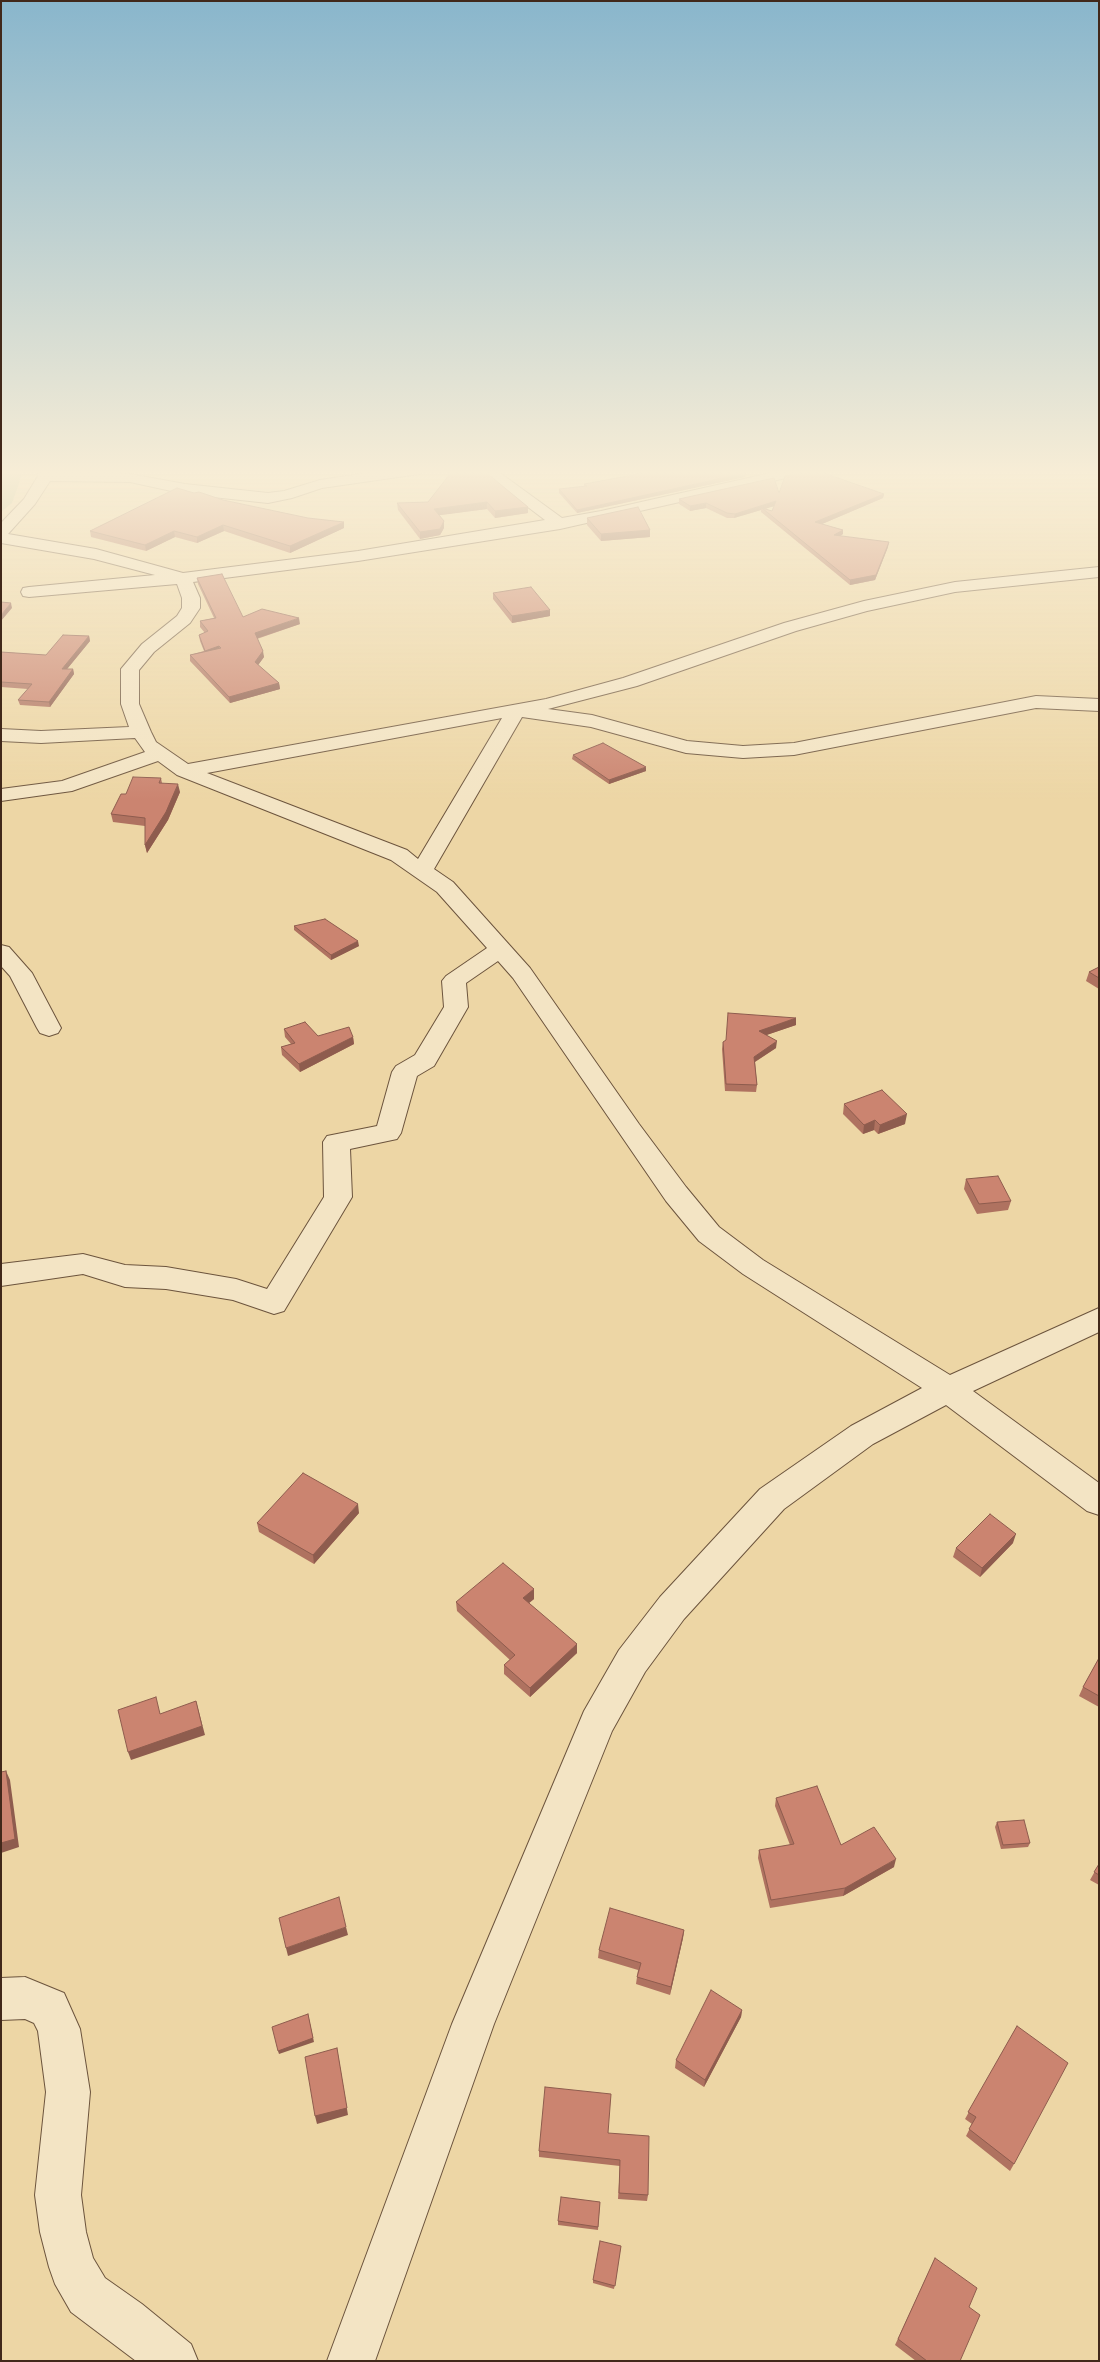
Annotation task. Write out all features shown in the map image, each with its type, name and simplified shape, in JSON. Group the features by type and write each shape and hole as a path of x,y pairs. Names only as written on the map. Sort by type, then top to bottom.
{"street":[{"path":"29,592 159,580"},
{"path":"184,580 190,598 191,608 184,619 137,658 130,669 130,704 148,744 184,770 399,855 445,887 522,974 630,1130 676,1194 708,1234 753,1267 948,1389 1099,1501"},
{"path":"184,770 366,736 516,711 630,682 790,627 864,606 955,587 1020,580"},
{"path":"516,711 592,721 686,747 743,752 794,750 1036,702 1099,705"},
{"path":"422,872 516,711"},
{"path":"1,735 41,737 141,732"},
{"path":"1,795 65,787 160,754"},
{"path":"1,1275 83,1264 125,1276 166,1278 236,1290 274,1303 338,1197 336,1142 388,1133 405,1072 425,1060 456,1007 454,981 500,950"},
{"path":"1,952 20,973 49,1028"},
{"path":"351,2361 476,2015 597,1723 632,1661 672,1608 772,1499 862,1435 948,1389 1099,1319"},
{"path":"1,1999 25,1998 49,2008 59,2029 68,2092 58,2195 63,2232 72,2267 88,2295 174,2361"}],"building":[{"path":"198,580 225,580 243,617 262,609 299,618 255,633 263,651 255,662 279,683 229,697 190,655 221,648 219,646 205,651 199,635 208,631 200,621 216,618"},
{"path":"531,587 550,610 512,616 493,593"},
{"path":"1,602 11,603 1,615"},
{"path":"63,635 89,636 62,669 73,669 49,702 18,700 32,684 1,682 1,652 46,655"},
{"path":"603,743 646,767 609,780 573,755"},
{"path":"133,777 161,778 159,783 178,784 166,812 145,845 145,818 111,814 121,794 126,794"},
{"path":"325,919 358,941 331,955 294,926"},
{"path":"1099,967 1099,978 1089,972"},
{"path":"728,1013 796,1018 759,1031 777,1041 754,1057 757,1085 726,1084 723,1042 726,1040"},
{"path":"305,1022 318,1036 349,1027 353,1037 299,1064 281,1047 295,1043 284,1029"},
{"path":"882,1090 907,1114 880,1125 875,1120 864,1125 844,1104"},
{"path":"998,1176 1011,1201 979,1204 966,1179"},
{"path":"303,1473 358,1504 313,1555 257,1523"},
{"path":"990,1514 1016,1534 982,1568 956,1548"},
{"path":"503,1563 534,1589 523,1598 577,1644 530,1688 504,1665 515,1655 456,1602"},
{"path":"1099,1658 1099,1696 1083,1687"},
{"path":"156,1697 160,1714 196,1701 202,1726 128,1752 118,1710"},
{"path":"6,1771 15,1839 1,1843 1,1772"},
{"path":"817,1786 841,1845 874,1827 896,1859 845,1888 771,1900 759,1850 794,1844 776,1798"},
{"path":"1024,1820 1030,1843 1003,1845 997,1822"},
{"path":"1099,1864 1099,1875 1094,1872"},
{"path":"339,1897 346,1927 286,1948 279,1918"},
{"path":"610,1908 684,1930 671,1987 637,1977 641,1963 599,1950"},
{"path":"711,1990 742,2010 705,2080 676,2060"},
{"path":"308,2014 313,2038 278,2051 272,2027"},
{"path":"1017,2026 1068,2063 1014,2164 969,2129 976,2117 968,2112"},
{"path":"337,2048 347,2108 315,2116 305,2057"},
{"path":"545,2087 611,2094 608,2133 649,2136 648,2195 619,2193 620,2160 539,2151"},
{"path":"561,2197 600,2202 598,2227 558,2221"},
{"path":"600,2241 621,2246 615,2286 593,2280"},
{"path":"935,2258 977,2288 969,2307 980,2315 960,2361 927,2361 898,2339"}]}
